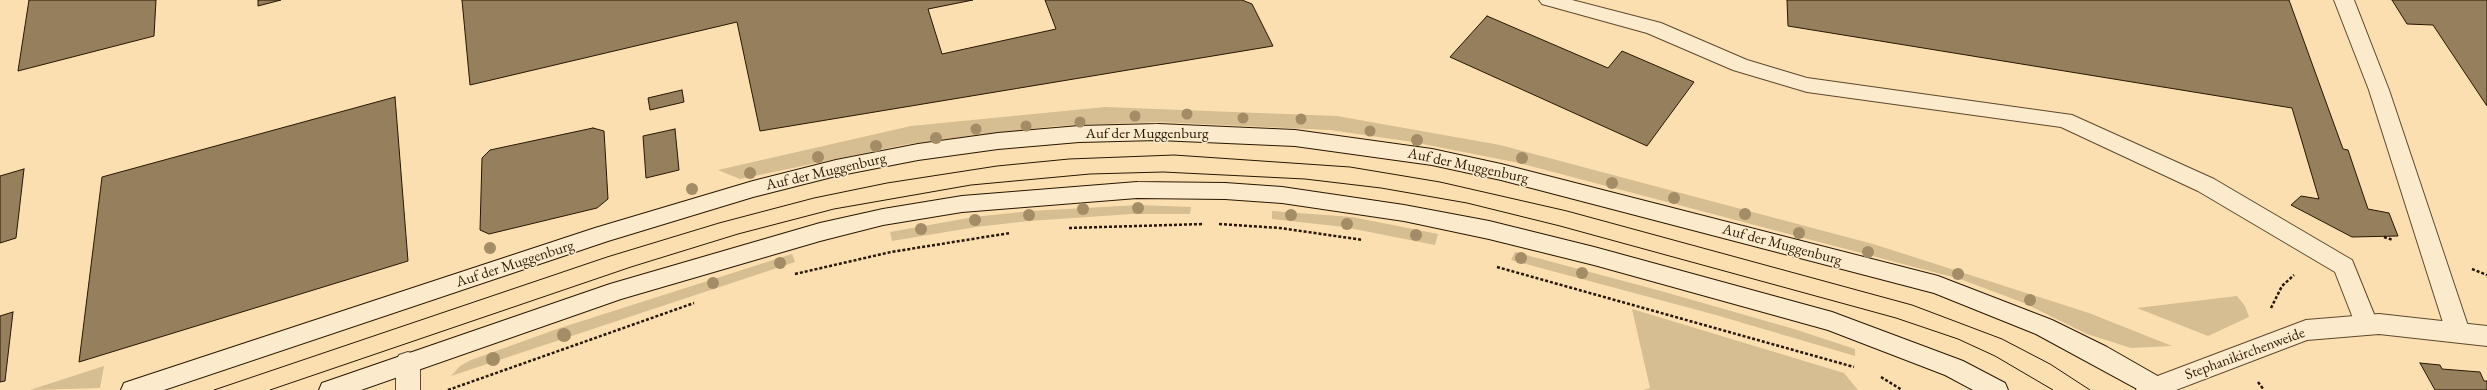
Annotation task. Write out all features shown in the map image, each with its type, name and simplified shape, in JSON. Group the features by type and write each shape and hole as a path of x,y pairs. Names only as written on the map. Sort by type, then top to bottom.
{"street":[{"path":"1549,0 1654,28 1740,64 1807,85 2064,120 2206,185 2344,266 2366,324"},
{"path":"2344,0 2379,90 2458,332"},
{"name":"Auf der Muggenburg","path":"133,390 603,234 798,177 918,152 998,141 1079,134 1158,132 1295,138 1432,157 1501,172 1938,285 2044,327 2155,389"},
{"path":"331,390 408,362 626,289 820,232 883,217 962,204 1043,196 1137,190 1225,191 1282,195 1404,214 1489,230 1594,256 1832,322 1954,368 1996,390"},
{"name":"Stephanikirchenweide","path":"2155,389 2287,336 2306,330 2366,324 2487,336"},
{"path":"408,362 408,390"}],"path":[{"path":"1215,223 1280,228 1366,240"},
{"path":"1066,228 1207,224"},
{"path":"791,275 891,252 1012,233"},
{"path":"2287,336 2268,314 2282,286 2320,252"},
{"path":"1489,264 1860,368"},
{"path":"448,390 699,302"},
{"path":"1875,372 1902,390"}],"shaded area":[{"path":"1105,107 1337,116 1500,145 1873,244 2089,313 2172,346 2131,348 2087,334 2024,303 1960,279 1519,163 1413,142 1330,130 1157,122 1057,126 908,144 740,179 718,170 911,126"},
{"path":"1139,205 1191,207 1190,214 1132,214 1029,221 976,227 892,241 890,232 974,217 1030,211"},
{"path":"1272,211 1352,217 1438,234 1435,245 1344,227 1272,219"},
{"path":"1515,252 1661,291 1794,329 1855,349 1855,356 1716,315 1511,260"},
{"path":"792,254 795,262 451,376 460,366 471,360 560,328"},
{"path":"2237,296 2245,306 2249,317 2208,336 2137,308"},
{"path":"1632,309 1844,373 1858,390 1643,390 1650,388"},
{"path":"104,366 100,388 30,390"}],"building":[{"path":"29,0 156,0 154,36 18,71"},
{"path":"258,0 281,0 258,6"},
{"path":"462,0 973,0 928,9 942,54 1056,29 1045,0 1242,0 1252,4 1273,46 760,131 737,22 470,85"},
{"path":"1787,0 2289,0 2343,149 2348,150 2368,209 2389,213 2398,236 2352,237 2291,205 2301,196 2319,199 2292,108 1788,26"},
{"path":"2392,0 2487,0 2487,106 2433,25 2407,24"},
{"path":"1487,16 1608,68 1622,51 1694,82 1647,146 1450,57"},
{"path":"682,90 684,102 650,110 648,98"},
{"path":"395,97 408,261 79,362 102,177"},
{"path":"593,128 604,131 608,199 597,208 489,234 480,230 482,158 490,150"},
{"path":"675,129 679,170 646,178 643,136"},
{"path":"24,169 16,238 0,243 0,176"},
{"path":"13,312 5,381 0,382 0,316"},
{"path":"2420,363 2440,365 2442,369 2480,372 2484,381 2487,381 2487,390 2435,390"}],"tram line":[{"path":"214,390 607,257 719,223 814,198 887,183 997,166 1069,159 1174,155 1350,167 1440,182 1567,211 1912,305 2002,339 2050,364 2090,390"},
{"path":"270,390 631,267 738,234 834,209 971,185 1090,174 1163,172 1305,179 1381,188 1467,203 1560,226 1896,318 1958,339 1995,356 2053,390"}]}
